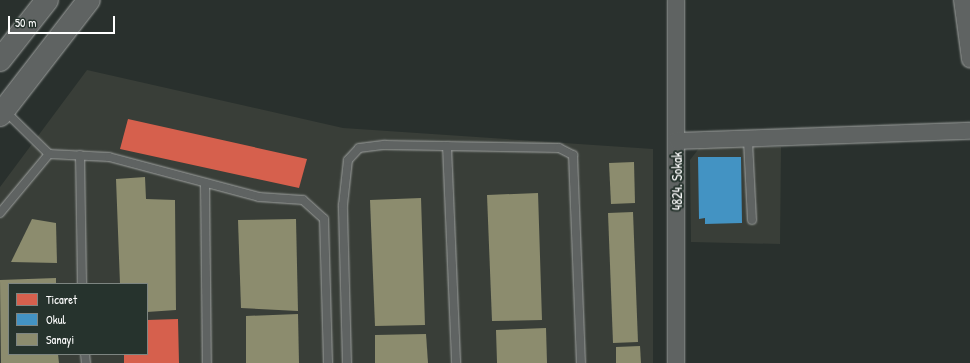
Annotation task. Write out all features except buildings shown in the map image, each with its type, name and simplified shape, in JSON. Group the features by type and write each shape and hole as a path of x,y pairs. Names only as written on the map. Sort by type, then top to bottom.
{"highway":[{"path":"0,60 46,0"},
{"path":"2,112 90,0"}],"street":[{"name":"4824. Sokak","path":"676,0 676,363"},
{"path":"962,0 970,59"},
{"path":"677,141 748,141 970,131"}],"lane":[{"path":"2,112 49,154 109,157 205,184 259,197 303,200 324,219 328,363"},
{"path":"748,141 752,220"},
{"path":"347,363 343,205 348,160 359,148 447,146 559,148 573,156 580,363"},
{"path":"447,146 456,363"},
{"path":"0,213 49,154"},
{"path":"80,155 82,283"},
{"path":"205,184 208,363"}],"shaded area":[{"path":"87,70 343,128 653,149 653,363 0,363 0,187"},
{"path":"700,147 781,147 780,244 691,242 690,160"}]}
